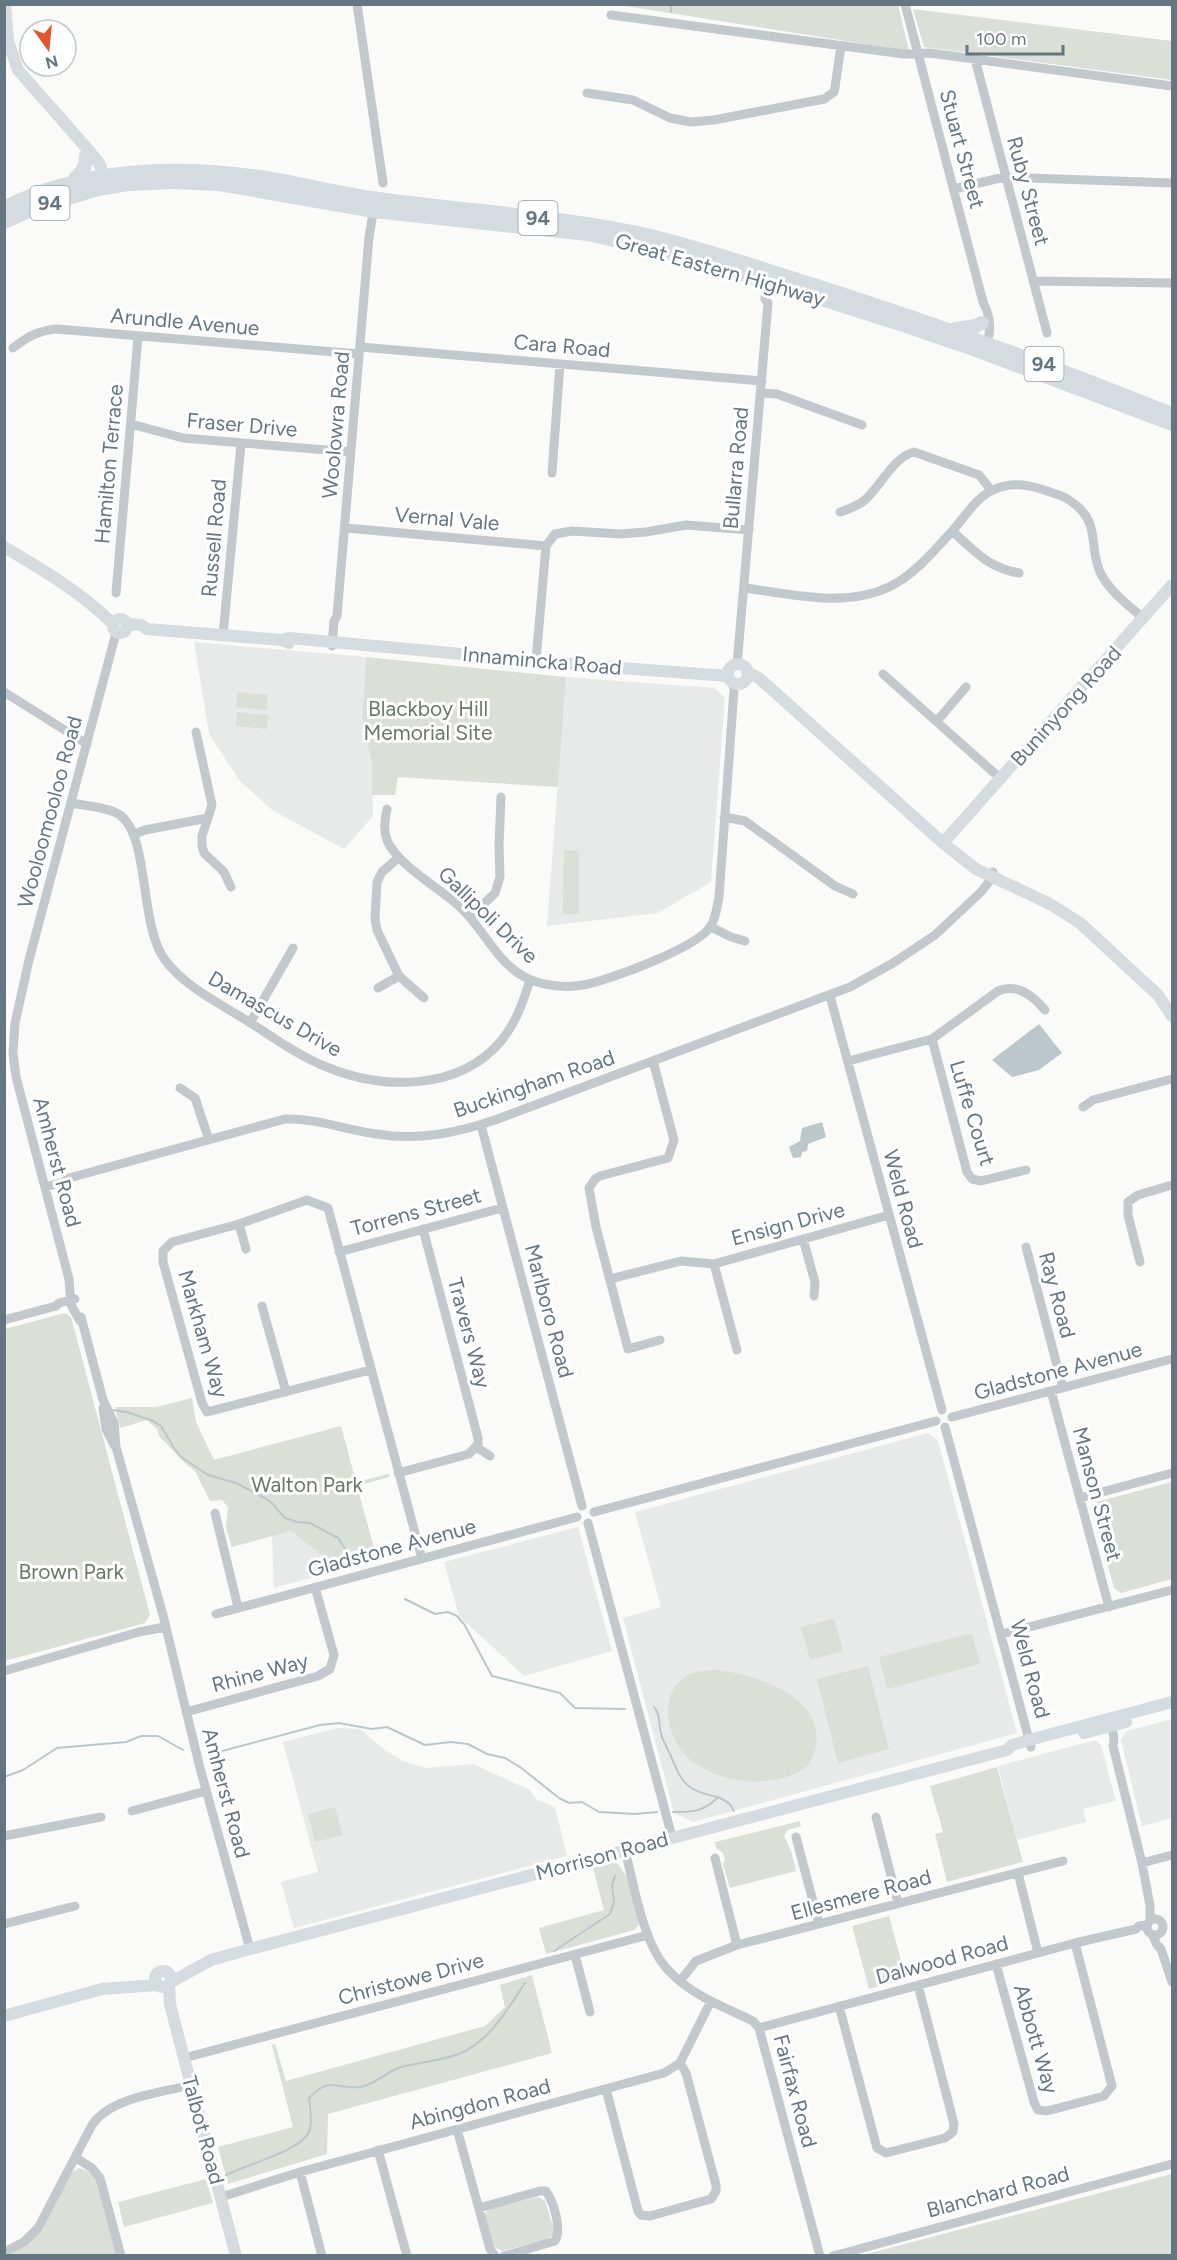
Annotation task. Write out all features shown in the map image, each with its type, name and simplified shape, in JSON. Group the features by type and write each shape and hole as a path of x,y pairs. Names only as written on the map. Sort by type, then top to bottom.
{"highway":[{"path":"71,183 87,163 84,150"},
{"name":"Great Eastern Highway","path":"4,222 102,183 158,171 209,172 258,177 371,204 545,218 616,229 688,246 771,277 1170,411"},
{"name":"Great Eastern Highway","path":"4,208 71,183 102,183"},
{"name":"Great Eastern Highway","path":"771,277 950,329 982,346 1173,424"},
{"path":"950,329 967,328 982,323"}],"main road":[{"path":"6,4 7,53 18,70 84,150 102,183"},
{"name":"Innamincka Road","path":"4,547 69,585 104,614 108,614 119,630 141,625 147,628 282,640 289,643 335,644 698,675 738,675 775,692 945,845 990,874 1064,911 1080,923 1158,995 1173,1016"},
{"name":"Buninyong Road","path":"945,845 1173,585"},
{"name":"Morrison Road","path":"1106,1723 1173,1702"},
{"name":"Morrison Road","path":"4,2016 102,1989 163,1981 211,1960 249,1949 1007,1750 1014,1751 1030,1743 1173,1707"},
{"name":"Talbot Road","path":"163,1981 236,2256"}],"street":[{"path":"357,4 383,183"},
{"name":"Stuart Street","path":"905,4 983,302 988,312 990,323 982,346"},
{"path":"611,15 904,54 918,53 975,59 1173,86"},
{"path":"586,93 633,100 670,118 703,121 818,101 830,95 836,87 841,46"},
{"name":"Ruby Street","path":"975,59 1004,177 1047,333"},
{"path":"954,189 1004,177 1173,183"},
{"name":"Woolowra Road","path":"335,644 334,621 337,616 346,528 371,204"},
{"name":"Bullarra Road","path":"738,675 768,303 771,300 771,277"},
{"path":"1033,280 1173,283"},
{"name":"Stuart Street","path":"982,346 983,302"},
{"name":"Arundle Avenue","path":"13,348 30,335 56,329 138,337 360,350"},
{"name":"Hamilton Terrace","path":"116,594 138,337"},
{"name":"Cara Road","path":"360,350 762,381"},
{"path":"552,473 560,364"},
{"path":"761,393 777,394 862,425"},
{"name":"Fraser Drive","path":"131,424 168,436 351,452"},
{"name":"Russell Road","path":"223,635 241,444"},
{"path":"840,512 866,500 902,458 914,452 979,475 991,490"},
{"path":"745,588 825,598 860,597 890,587 918,566 991,490 1006,486 1034,486 1068,499 1086,517 1094,533 1096,561 1107,584 1143,618"},
{"path":"536,660 546,546 555,534 572,531 620,534 686,525 749,530"},
{"name":"Vernal Vale","path":"346,528 546,546"},
{"path":"952,531 990,564 999,569 1019,573"},
{"name":"Wooloomooloo Road","path":"9,1053 17,1010 119,630"},
{"path":"884,674 1001,779"},
{"path":"738,675 732,717 719,897 711,927 731,937 746,941"},
{"path":"937,721 966,687"},
{"path":"4,692 87,744"},
{"path":"196,732 212,805 202,836 204,853 224,872 231,887"},
{"path":"470,918 495,893 500,877 501,797"},
{"path":"72,803 120,815 135,834 208,818"},
{"name":"Gallipoli Drive","path":"387,809 384,826 387,840 398,858 443,893 470,918 501,958 514,971 530,980 567,986 598,981 684,948 702,937 711,927"},
{"path":"724,817 745,821 835,886 853,894"},
{"name":"Damascus Drive","path":"135,834 152,935 164,959 180,978 304,1056 339,1072 383,1082 409,1083 452,1075 471,1066 502,1040 517,1017 530,980"},
{"path":"398,858 382,872 377,882 375,919 381,940 399,976 424,998"},
{"name":"Buckingham Road","path":"45,1184 64,1182 69,1178 285,1119 302,1119 378,1135 405,1137 431,1136 481,1125 830,996 871,977 944,927 981,892 990,874"},
{"path":"250,1023 293,948"},
{"path":"378,988 399,976"},
{"path":"848,1061 932,1039 1006,987 1015,987 1036,1000 1045,1010"},
{"name":"Weld Road","path":"830,996 942,1410"},
{"name":"Luffe Court","path":"932,1039 967,1172 972,1179 981,1181 1026,1170"},
{"name":"Amherst Road","path":"9,1053 45,1184 73,1302 103,1400 106,1429 116,1448 159,1605 162,1625 170,1640 169,1646 206,1791 249,1949"},
{"path":"653,1060 675,1140 668,1158 600,1176 591,1183 590,1193 596,1227 628,1349 660,1340"},
{"path":"1083,1107 1093,1100 1173,1079"},
{"path":"180,1089 195,1098 209,1140"},
{"name":"Marlboro Road","path":"481,1125 582,1506"},
{"path":"1140,1262 1128,1215 1128,1202 1138,1195 1173,1185"},
{"name":"Markham Way","path":"370,1370 207,1412 202,1403 163,1262 163,1251 172,1242 239,1224 307,1200 328,1208 422,1559"},
{"name":"Torrens Street","path":"339,1252 502,1208"},
{"name":"Ensign Drive","path":"737,1350 714,1264 889,1215"},
{"path":"239,1224 246,1249"},
{"name":"Travers Way","path":"423,1229 478,1438 476,1447"},
{"path":"803,1239 815,1282 814,1296"},
{"name":"Ray Road","path":"1026,1247 1064,1388"},
{"path":"610,1279 681,1261 714,1264"},
{"path":"4,1320 73,1302"},
{"path":"262,1306 286,1392"},
{"name":"Gladstone Avenue","path":"952,1417 1173,1359"},
{"name":"Manson Street","path":"1051,1391 1109,1607"},
{"path":"942,1410 936,1415 936,1421 940,1426 945,1427"},
{"name":"Gladstone Avenue","path":"942,1410 948,1411 952,1417 951,1423 945,1427"},
{"path":"594,1512 936,1421"},
{"name":"Weld Road","path":"945,1427 1030,1743"},
{"path":"398,1473 469,1454 476,1447 490,1456"},
{"path":"1080,1498 1173,1473"},
{"path":"582,1506 589,1506 594,1512 594,1517 588,1523 582,1523 577,1517 577,1511 582,1506"},
{"path":"215,1513 238,1608"},
{"name":"Gladstone Avenue","path":"216,1614 577,1517"},
{"path":"588,1523 672,1837"},
{"name":"Rhine Way","path":"186,1712 318,1676 330,1669 334,1655 315,1587"},
{"path":"1002,1634 1173,1590"},
{"path":"4,1671 162,1625"},
{"path":"1106,1723 1114,1741 1113,1746 1142,1863 1153,1928 1173,1982"},
{"path":"132,1811 206,1791"},
{"path":"4,1836 100,1817"},
{"path":"876,1817 898,1903"},
{"path":"796,1837 819,1924"},
{"name":"Fairfax Road","path":"625,1850 648,1935 663,1964 680,1981 711,2001 753,2021 759,2028 820,2256"},
{"path":"1142,1863 1173,1855"},
{"path":"715,1858 737,1945"},
{"name":"Ellesmere Road","path":"680,1981 696,1960 737,1945 1063,1861"},
{"path":"1018,1873 1038,1953"},
{"path":"4,1924 75,1906"},
{"name":"Dalwood Road","path":"759,2028 1075,1943 1136,1929 1139,1932 1153,1928"},
{"name":"Christowe Drive","path":"184,2058 648,1935"},
{"name":"Abbott Way","path":"996,1964 1038,2110 1047,2111 1104,2096 1112,2086 1075,1943"},
{"path":"575,1955 590,2012"},
{"path":"838,2006 877,2148 886,2153 945,2138 953,2132 954,2124 918,1985"},
{"path":"606,2090 638,2211 641,2215 650,2216 711,2199 716,2186 686,2073 680,2064 711,2001"},
{"name":"Abingdon Road","path":"221,2197 378,2150 606,2090 664,2073 680,2064"},
{"path":"4,2252 24,2242 38,2228 92,2125 108,2109 121,2103 191,2085"},
{"path":"457,2129 490,2249 495,2256"},
{"path":"378,2150 407,2256"},
{"path":"76,2158 92,2168 100,2178 121,2256"},
{"name":"Blanchard Road","path":"832,2256 1173,2164"},
{"path":"300,2172 322,2256"},
{"path":"479,2208 540,2191 546,2191 550,2197 559,2230 555,2241 504,2256"}],"shaded area":[{"path":"194,642 366,657 362,724 372,762 373,816 344,849 272,810 239,780 209,734"},
{"path":"566,677 715,688 725,698 711,882 658,913 547,926"},
{"path":"1039,1024 1062,1053 1039,1070 1012,1077 992,1060"},
{"path":"822,1122 826,1137 808,1144 807,1151 802,1152 801,1157 793,1158 789,1147 800,1141 802,1128"},
{"path":"928,1433 938,1441 1017,1733 693,1822 674,1813 623,1618 661,1607 635,1512"},
{"path":"578,1527 612,1651 524,1676 459,1616 444,1562"},
{"path":"291,1531 340,1570 274,1588 272,1536"},
{"path":"1172,1719 1172,1818 1142,1826 1121,1740 1127,1731"},
{"path":"337,1728 360,1729 382,1748 403,1761 426,1768 473,1764 530,1790 536,1799 555,1807 567,1856 294,1928 281,1882 318,1872 283,1742"},
{"path":"1095,1740 1101,1745 1116,1801 1083,1809 1086,1822 1017,1840 998,1766"}],"green space":[{"path":"619,5 898,5 909,51"},
{"path":"913,9 1172,41 1172,80 924,47"},
{"name":"Blackboy Hill Memorial Site","path":"366,657 566,677 558,787 398,777 395,795 372,795 372,762 362,724"},
{"path":"237,692 268,695 267,710 236,707"},
{"path":"237,712 268,715 267,729 236,726"},
{"path":"564,850 579,851 579,914 563,914"},
{"name":"Brown Park","path":"65,1313 71,1317 150,1615 145,1623 5,1661 5,1329"},
{"name":"Walton Park","path":"192,1398 196,1422 214,1460 341,1426 356,1482 389,1474 389,1477 357,1486 377,1559 340,1570 291,1531 232,1547 226,1528 228,1507 222,1500 210,1501 195,1471 159,1436 157,1429 147,1420 120,1428 115,1407 156,1407"},
{"path":"1172,1482 1172,1579 1121,1593 1114,1588 1092,1509 1096,1502"},
{"path":"834,1618 843,1651 810,1660 801,1627"},
{"path":"972,1633 980,1664 887,1689 879,1657"},
{"path":"868,1666 889,1749 838,1763 817,1679"},
{"path":"717,1670 751,1677 769,1684 786,1692 800,1703 811,1716 816,1732 813,1757 802,1770 766,1781 740,1780 704,1769 684,1754 670,1725 668,1714 672,1692 677,1683 690,1674"},
{"path":"997,1767 1023,1862 947,1882 935,1834 943,1832 930,1786"},
{"path":"335,1807 343,1835 315,1842 308,1814"},
{"path":"800,1821 801,1826 788,1830 784,1836 796,1871 730,1888 723,1864 725,1860 723,1853 716,1848 715,1842"},
{"path":"612,1863 618,1864 627,1877 639,1925 634,1930 546,1954 539,1928 604,1910 593,1868"},
{"path":"889,1916 906,1979 869,1989 852,1926"},
{"path":"532,1975 552,2053 328,2114 327,2154 228,2184 218,2147 293,2127 272,2045 275,2044 286,2081 485,2026 505,2007 500,1985"},
{"path":"79,2168 88,2171 98,2180 118,2255 5,2256 27,2244 71,2173"},
{"path":"1172,2174 1172,2255 863,2255"},
{"path":"206,2179 213,2203 124,2227 118,2202"},
{"path":"538,2197 545,2201 554,2230 552,2236 502,2251 492,2246 484,2217 486,2212 491,2208"}],"waterway":[{"path":"671,4 671,12"},
{"path":"111,1410 127,1412 153,1421 161,1426 181,1457 208,1475 236,1483 263,1497 272,1503 285,1518 310,1523 338,1538 350,1556 359,1564"},
{"path":"405,1599 435,1614 448,1612 457,1616 464,1624 492,1676 560,1693 575,1708 625,1709"},
{"path":"654,1707 662,1738 682,1779 699,1792 718,1797"},
{"path":"206,1752 211,1754 320,1725 339,1723 372,1729 387,1727 425,1745 451,1742 468,1744 487,1754 505,1758 569,1803 582,1802 599,1812 635,1814 657,1812"},
{"path":"4,1777 23,1770 57,1748 126,1742 141,1736 158,1736 183,1750"},
{"path":"673,1812 698,1810 708,1806 718,1797 729,1803 734,1811"},
{"path":"554,1951 610,1914 614,1902 612,1885 615,1876"},
{"path":"226,2175 284,2151 304,2139 311,2124 309,2098 323,2087 328,2085 365,2086 401,2067 456,2055 478,2043 496,2025 525,1983"}]}
